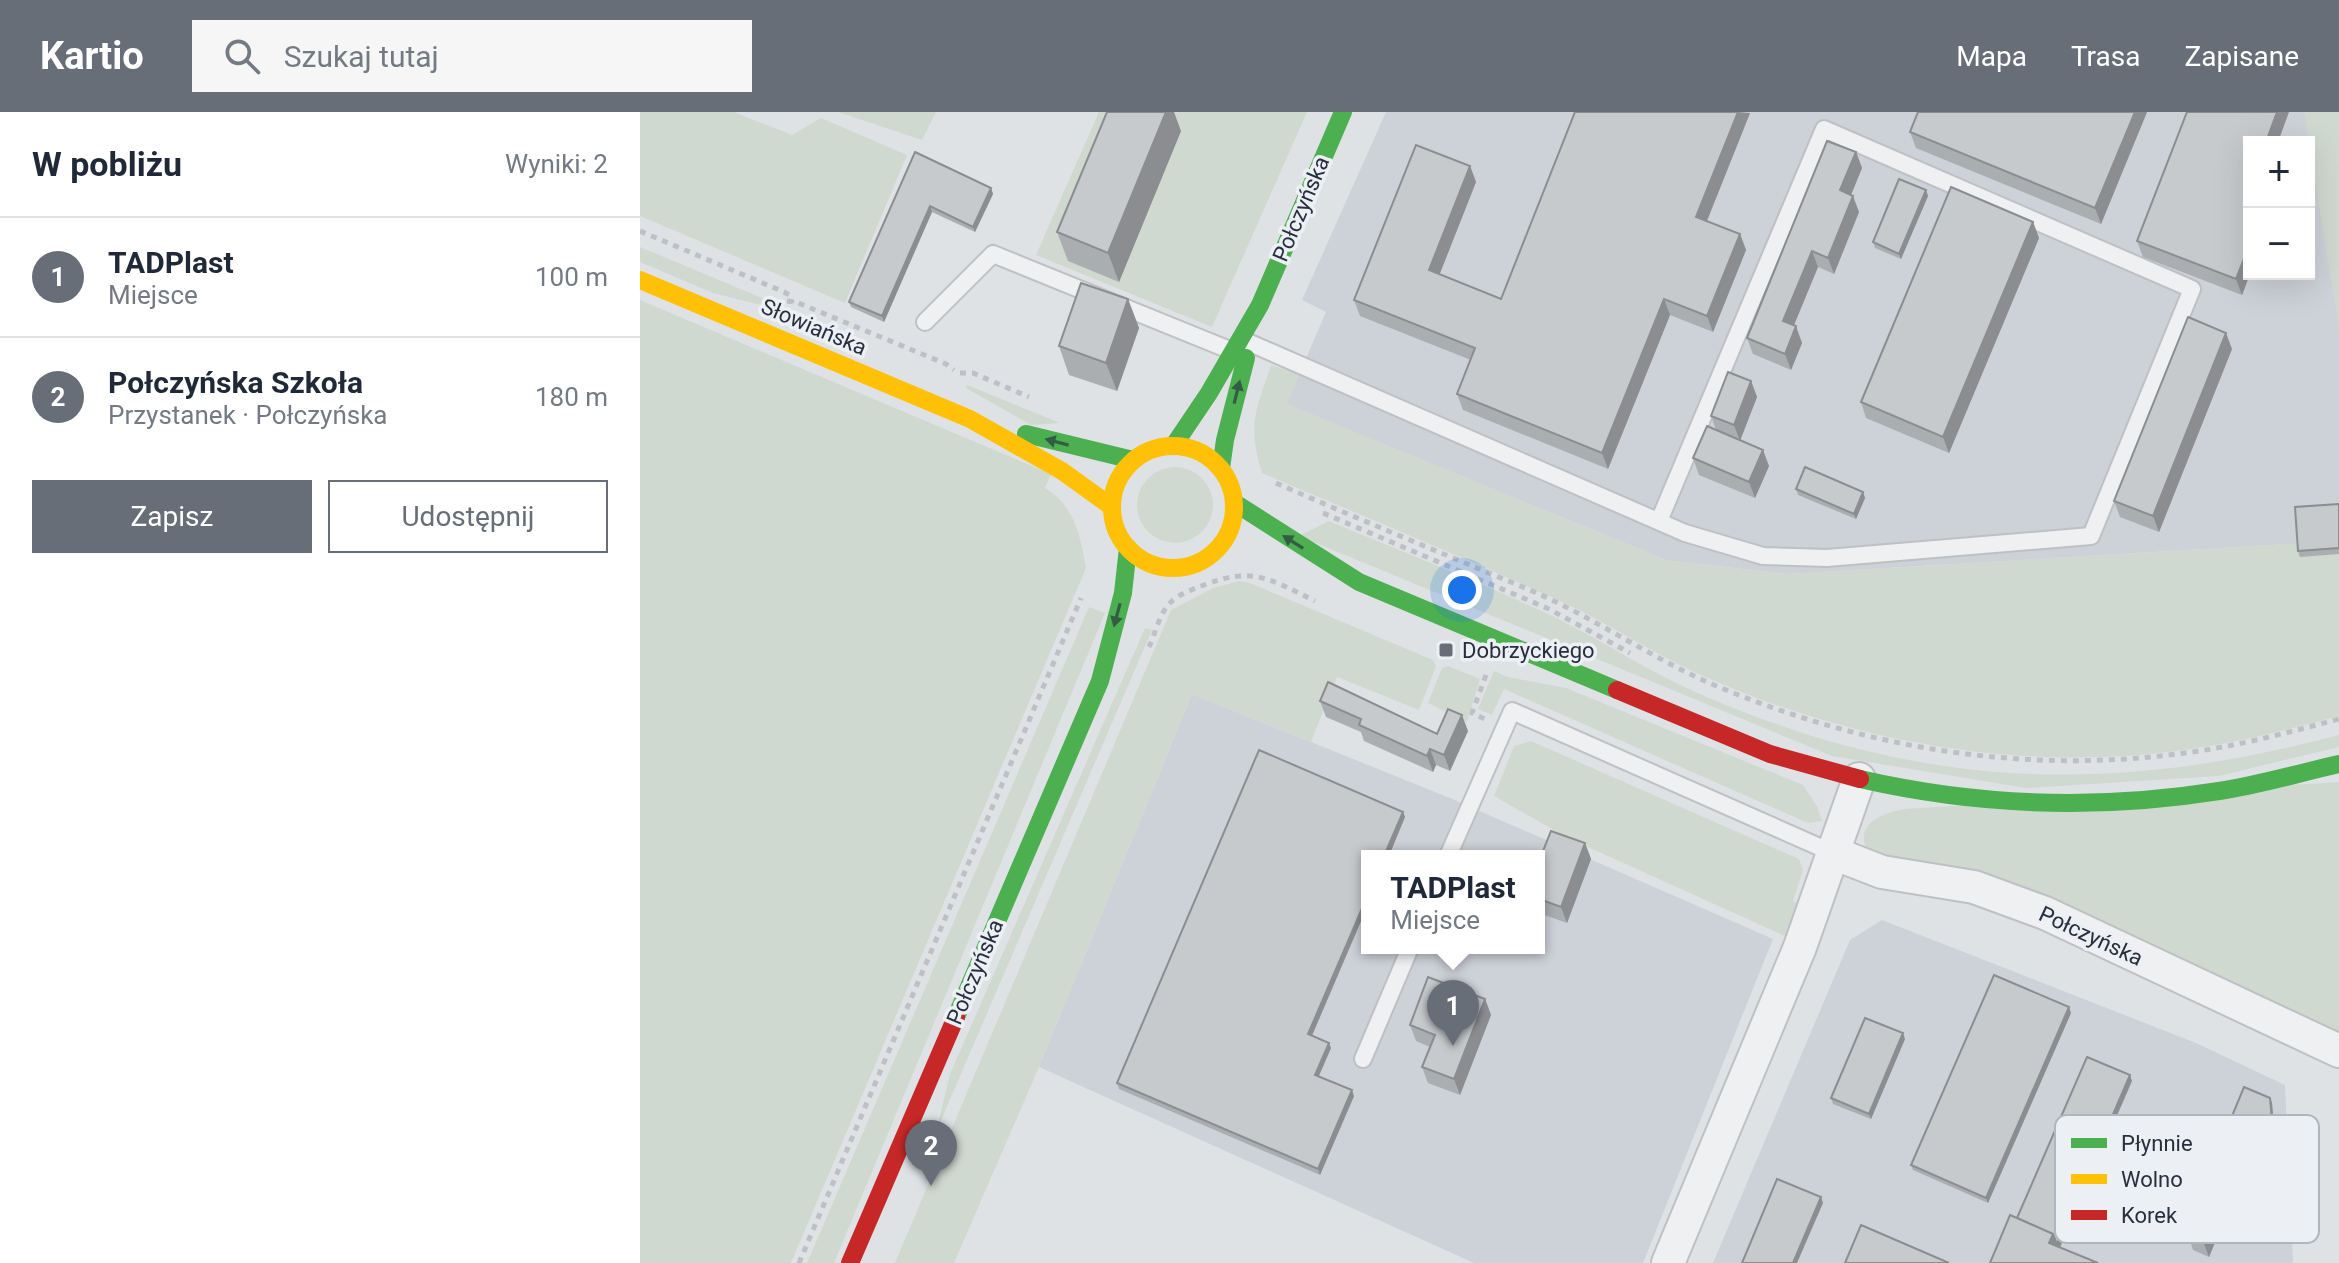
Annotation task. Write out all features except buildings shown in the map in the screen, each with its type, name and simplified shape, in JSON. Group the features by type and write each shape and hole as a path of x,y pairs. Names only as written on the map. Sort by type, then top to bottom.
{"main road":[{"name":"Połczyńska","path":"1174,445 1241,347 1343,112"},
{"name":"Słowiańska","path":"640,280 970,419 1062,471 1112,507"},
{"name":"Połczyńska","path":"1221,468 1241,347"},
{"name":"Słowiańska","path":"970,419 1133,460"},
{"path":"1174,445 1200,452 1221,468 1230,481 1235,503 1231,528 1218,549 1200,562 1180,568 1148,563 1128,548 1116,529 1112,507 1116,485 1133,460 1152,449 1174,445"},
{"path":"1235,503 1353,579"},
{"name":"Połczyńska","path":"850,1263 1100,681 1123,593 1128,548"},
{"path":"1218,549 1241,554"},
{"path":"1300,567 1353,579 1770,754 1859,779 1909,789 1995,801 2138,802 2222,791 2339,764"},
{"path":"1162,587 1180,568"},
{"name":"Połczyńska","path":"1100,681 1132,632"}],"street":[{"path":"1668,1263 1800,947 1859,779"},
{"name":"Połczyńska","path":"1833,853 1882,872 1974,887 2045,913 2339,1051"}],"lane":[{"path":"925,322 993,254 1241,347 1659,521 1718,544 1763,556 1827,558 2091,536 2192,289 1824,129 1659,521"},
{"path":"1451,850 1512,711 1833,853"},
{"path":"1363,1059 1407,954"}],"path":[{"path":"640,231 784,292 791,296 793,309 848,332"},
{"path":"943,373 973,373 1041,403"},
{"path":"1270,480 1553,601 1711,684 1839,730 1880,740 1992,758 2067,762 2122,760 2215,748 2339,719"},
{"path":"1315,509 1549,609 1643,660"},
{"path":"1256,576 1260,568"},
{"path":"1272,580 1274,572"},
{"path":"1159,625 1170,603 1192,590 1239,574 1272,580 1329,608"},
{"path":"799,1263 1086,587"},
{"path":"1473,669 1487,675 1472,713 1505,728"}],"shaded area":[{"path":"640,112 734,112 792,135 821,118 907,155 845,303 640,216"},
{"path":"838,112 936,112 922,140"},
{"path":"1099,112 1307,112 1212,327 1036,255"},
{"path":"1386,112 2307,112 2311,136 2243,136 2243,280 2315,280 2315,164 2339,322 2339,541 1787,574 1666,560 1286,404 1326,312 1302,300"},
{"path":"2304,112 2339,112 2339,329 2315,180 2315,136 2308,136"},
{"path":"640,247 779,305 777,309 713,293 640,262"},
{"path":"640,300 1051,474 1045,488 1070,513 1086,568 791,1263 640,1263"},
{"path":"1271,365 1299,374 1287,404 1666,560 1787,574 2339,541 2339,716 2247,739 2191,749 2130,756 2068,757 2007,755 1947,748 1887,737 1769,703 1692,671 1551,597 1262,473 1254,429"},
{"path":"967,385 1060,423 1031,425 966,388"},
{"path":"1183,467 1196,473 1207,484 1213,505 1211,520 1196,537 1183,543 1167,543 1154,537 1139,520 1137,497 1143,484 1160,469"},
{"path":"1329,521 1546,613 1707,697 1787,728 1866,751 1943,766 2020,773 2097,774 2175,767 2256,754 2339,735 2339,747 2219,776 2026,788 1832,756 1299,536"},
{"path":"1239,581 1433,660 1436,666 1419,710 1337,677 1311,742 1192,694 1039,1067 954,1263 895,1263 1171,610 1213,588"},
{"path":"1089,607 1105,613 834,1263 807,1263"},
{"path":"1145,628 1152,630 936,1132 950,1074"},
{"path":"1448,666 1480,679 1467,722 1428,703 1442,668"},
{"path":"1494,671 1508,677 1566,688 1803,785 1817,806 1822,821 1808,823 1504,689 1492,715 1478,709"},
{"path":"1192,694 1450,798 1773,939 1643,1263 1474,1263 1039,1067"},
{"path":"1531,741 1799,859 1803,870 1793,901 1800,905 1787,937 1568,838 1494,796 1514,746"},
{"path":"2339,782 2339,1032 2022,887 1978,870 1871,854 1864,841 1864,833 1872,821 1904,809"},
{"path":"1882,920 2196,1043 2285,1085 2286,1115 2055,1115 2055,1243 2292,1243 2293,1263 1713,1263 1850,940"}],"traffic: fast":[{"path":"1174,445 1209,393 1260,305 1343,112"},
{"path":"1221,468 1246,358"},
{"path":"1026,434 1133,460"},
{"path":"1235,503 1359,582 1617,690"},
{"path":"956,1017 1100,681 1123,593 1128,548"},
{"path":"1860,779 1994,800 2084,803 2219,791 2339,764"}],"traffic: slow":[{"path":"640,280 970,419 1062,471 1112,507"},
{"path":"1173,446 1197,450 1216,464 1230,483 1234,507 1230,531 1216,550 1197,564 1173,568 1149,564 1130,550 1116,531 1112,507 1116,483 1130,464 1149,450 1173,446"}],"traffic: jam":[{"path":"1617,690 1770,754 1860,779"},
{"path":"850,1263 956,1017"}],"place":[{"name":"Dobrzyckiego","path":"1446,650"},
{"name":"TADPlast","path":"1453,1046"},
{"name":"Połczyńska Szkoła","path":"931,1186"}]}
